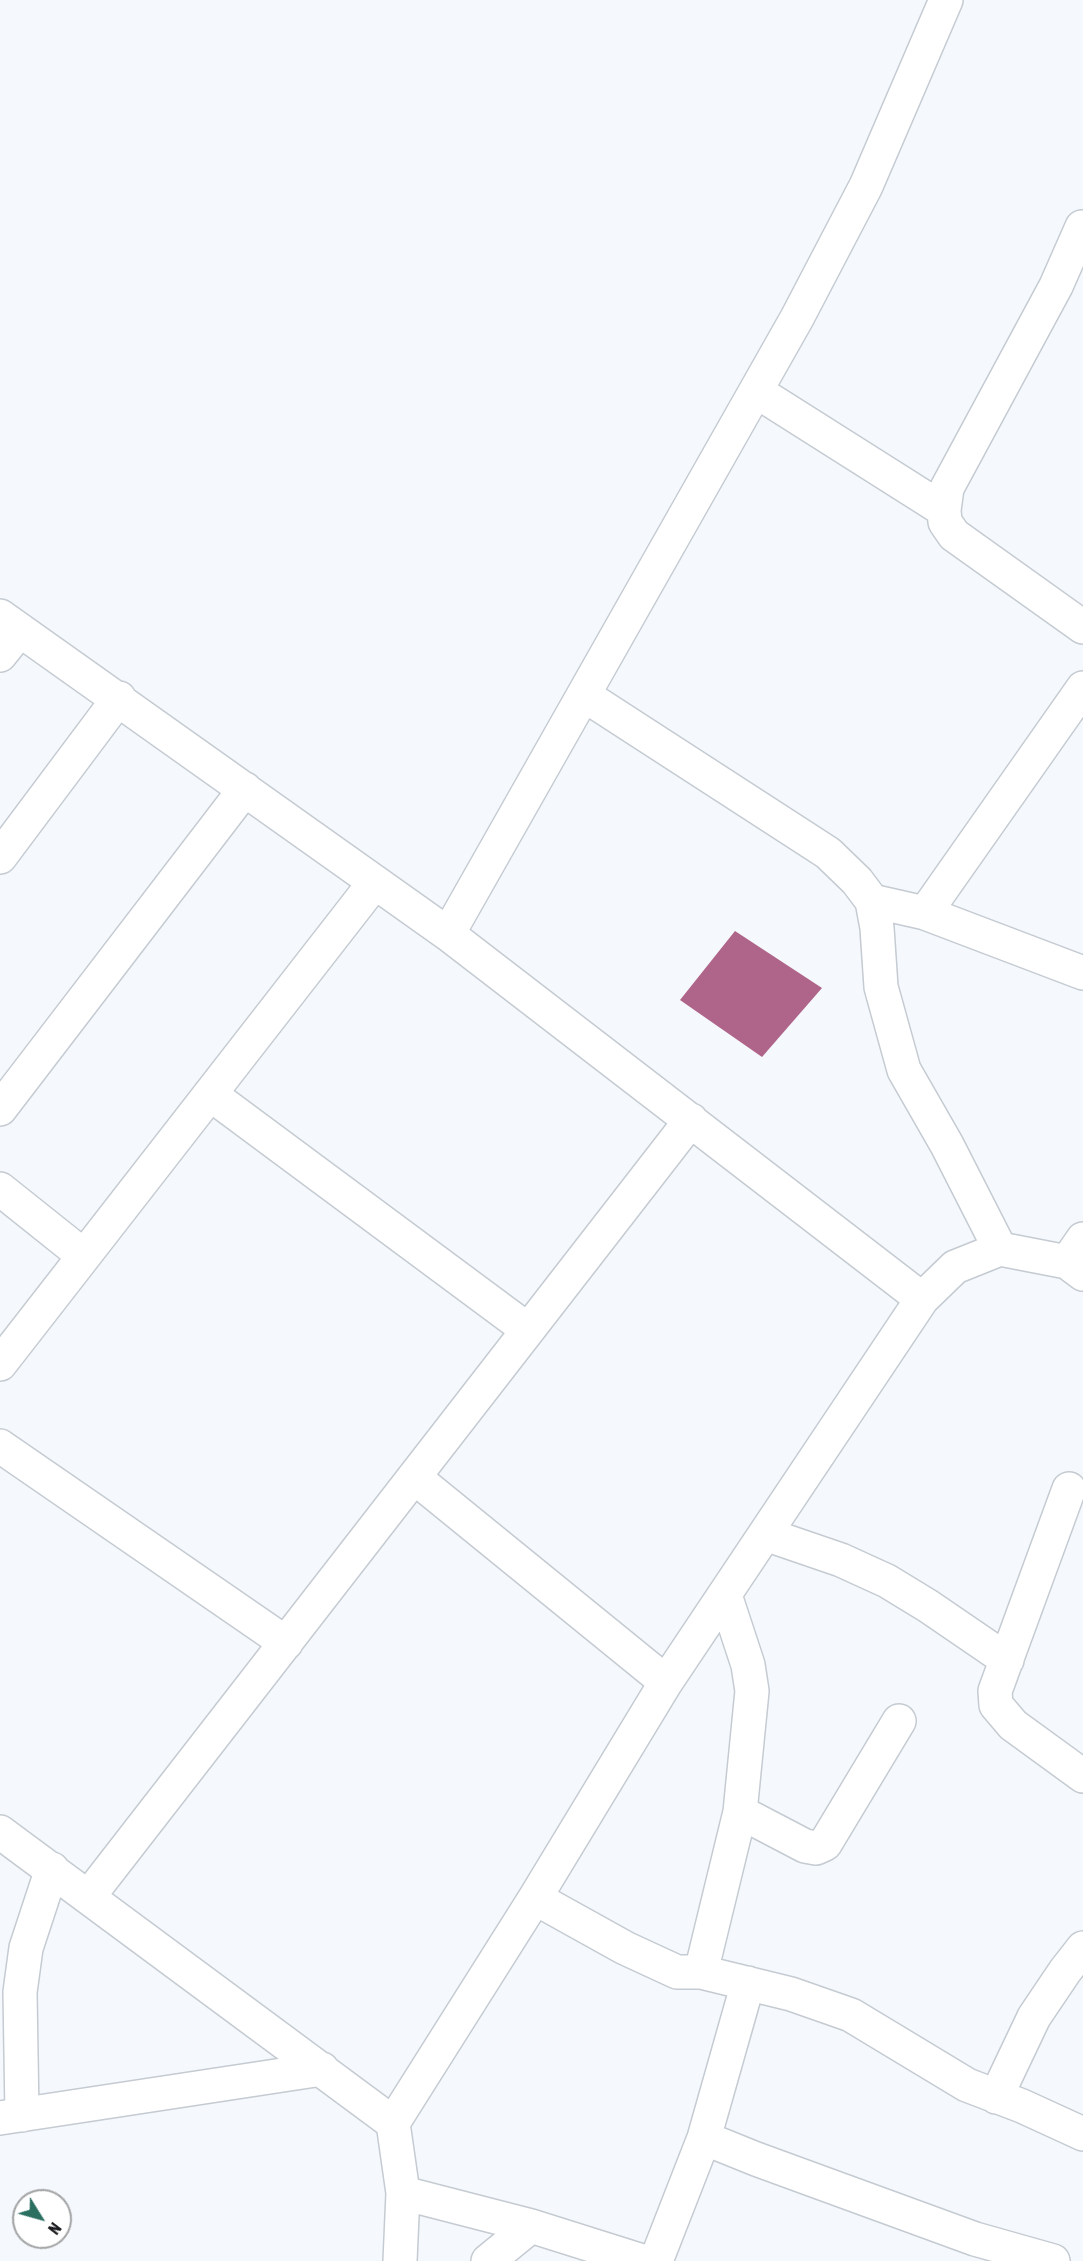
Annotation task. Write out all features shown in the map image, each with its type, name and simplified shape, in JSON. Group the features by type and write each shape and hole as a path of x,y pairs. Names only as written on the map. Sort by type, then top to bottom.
{"street":[{"path":"448,934 797,318 866,186 946,0"},
{"path":"1082,227 1056,286 947,488 944,510 945,522 954,535 1083,627"},
{"path":"756,391 944,510"},
{"path":"0,655 10,623 448,934 922,1299"},
{"path":"925,913 1083,688"},
{"path":"584,695 828,853 857,881 872,901 877,928 881,987 904,1070 947,1145 1000,1249"},
{"path":"0,856 119,699"},
{"path":"0,1108 245,789"},
{"path":"0,1364 375,882"},
{"path":"872,901 925,913 1083,973"},
{"path":"210,1094 528,1330"},
{"path":"89,1896 691,1120"},
{"path":"0,1189 84,1256"},
{"path":"400,2261 403,2193 393,2123 535,1898 666,1682 922,1299 956,1267 1000,1249 1078,1258"},
{"path":"0,1446 285,1643"},
{"path":"414,1477 666,1682"},
{"path":"1069,1489 995,1691 996,1705 1013,1725 1083,1776"},
{"path":"765,1534 841,1560 887,1581 1007,1660"},
{"path":"702,1972 740,1812 753,1691 748,1665 724,1595"},
{"path":"740,1812 805,1846 816,1848 825,1844 899,1721"},
{"path":"0,1832 393,2123"},
{"path":"52,1869 26,1948 20,1992 11,2117 322,2069"},
{"path":"535,1898 625,1948 677,1972 702,1972 748,1983 791,1994 850,2015 967,2085 1022,2106 1083,2134"},
{"path":"996,2097 1034,2017 1083,1948"},
{"path":"656,2261 704,2138 748,1983"},
{"path":"704,2138 975,2239 1053,2261"},
{"path":"403,2193 531,2226 642,2261"},
{"path":"488,2261 531,2226"}],"building":[{"path":"735,931 822,988 762,1057 680,1000"}]}
